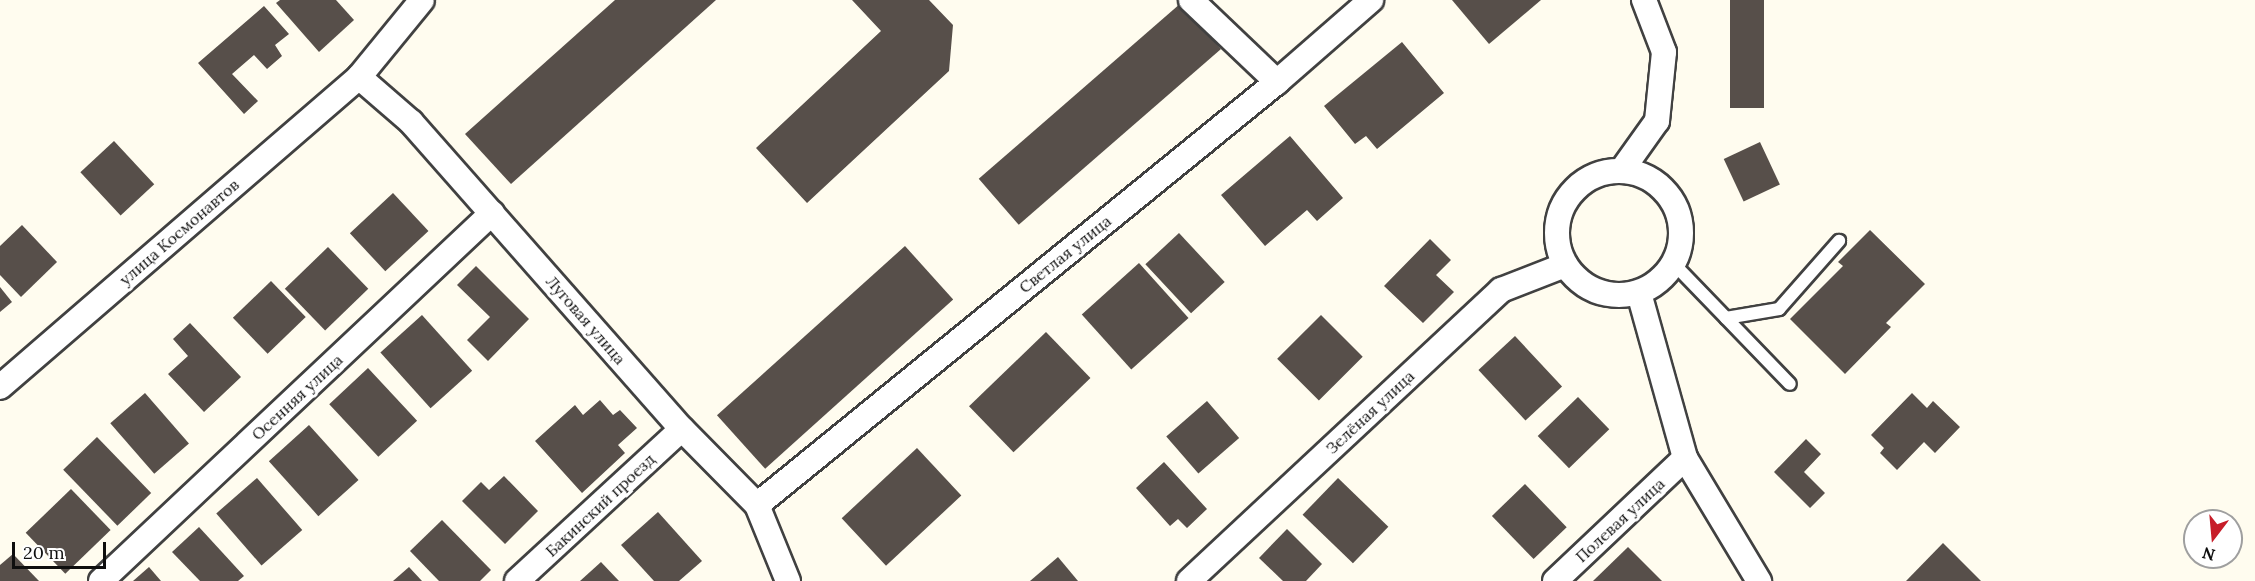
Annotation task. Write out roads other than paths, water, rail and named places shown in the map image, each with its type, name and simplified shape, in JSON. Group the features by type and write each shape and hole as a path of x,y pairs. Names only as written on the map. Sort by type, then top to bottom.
{"street":[{"name":"улица Космонавтов","path":"0,387 359,76 422,0"},
{"path":"1191,0 1277,82"},
{"name":"Светлая улица","path":"757,505 1277,82 1371,0"},
{"path":"1622,170 1657,121 1664,52 1644,0"},
{"name":"Луговая улица","path":"359,76 411,122 682,429 757,505 788,581"},
{"path":"1622,170 1651,178 1671,198 1682,225 1679,254 1673,263 1664,278 1639,293 1611,296 1584,286 1565,265 1557,244 1557,221 1565,201 1580,183 1600,173 1622,170"},
{"name":"Осенняя улица","path":"101,581 492,213"},
{"name":"Зелёная улица","path":"1189,581 1501,290 1565,265"},
{"path":"1639,293 1686,458 1759,581"},
{"name":"Бакинский проезд","path":"518,581 682,429"},
{"name":"Полевая улица","path":"1555,581 1686,458"}],"lane":[{"path":"1726,318 1779,309 1839,241"},
{"path":"1673,263 1790,384"}]}
